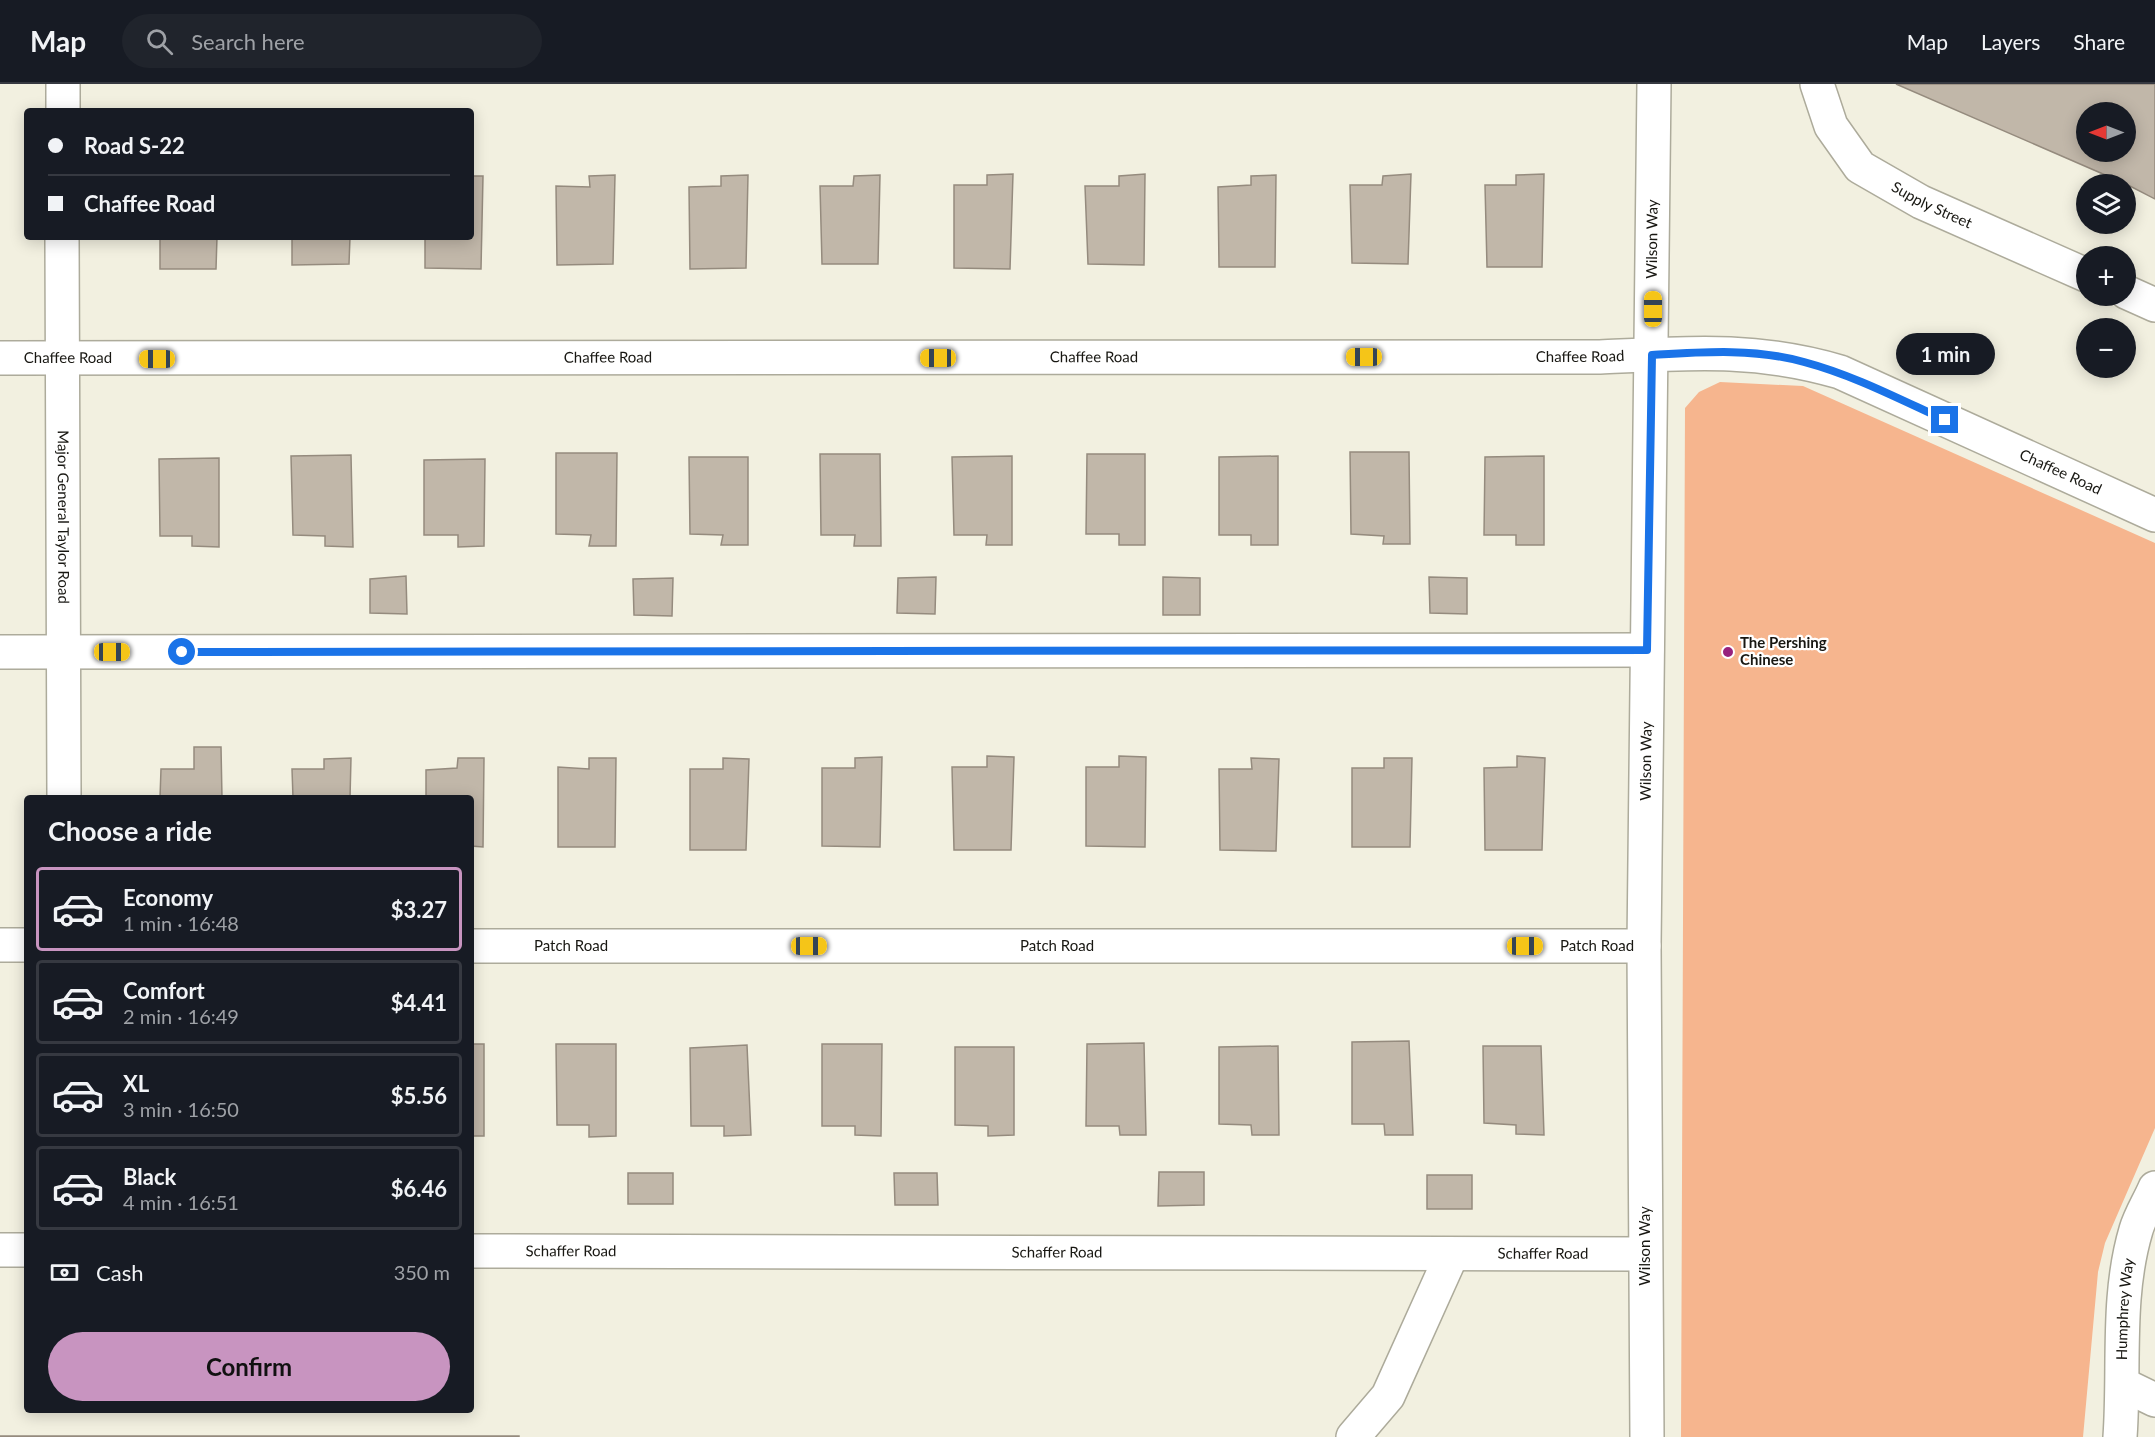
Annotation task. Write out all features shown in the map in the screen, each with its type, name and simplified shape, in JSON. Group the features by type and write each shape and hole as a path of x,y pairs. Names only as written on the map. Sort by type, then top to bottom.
{"street":[{"path":"63,84 63,108"},
{"name":"Wilson Way","path":"1647,1437 1644,946 1654,84"},
{"name":"Supply Street","path":"1818,87 1831,126 1860,167 1921,202 2076,271"},
{"name":"Major General Taylor Road","path":"62,240 64,795"},
{"path":"2136,296 2155,305"},
{"name":"Chaffee Road","path":"0,358 1564,357 1712,352 1758,354 1802,361 1840,372 2155,515"},
{"path":"0,652 1647,650"},
{"path":"0,945 24,945"},
{"name":"Patch Road","path":"474,946 1644,946"},
{"name":"Humphrey Way","path":"2121,1437 2124,1385 2122,1306 2136,1230 2155,1188"},
{"path":"0,1250 24,1250"},
{"name":"Schaffer Road","path":"474,1251 1645,1254"},
{"path":"1353,1437 1388,1396 1452,1254"},
{"path":"2124,1385 2155,1400"}],"shaded area":[{"path":"1720,382 1803,386 2155,543 2155,1128 2105,1243 2098,1272 2083,1437 1681,1437 1685,408 1699,392"}],"building":[{"path":"1896,84 2155,84 2155,199 2136,189 2136,174 2103,174"},
{"path":"1013,174 1010,269 954,268 954,185 987,185 987,175"},
{"path":"1145,174 1144,265 1088,264 1085,186 1119,186 1119,176"},
{"path":"1411,174 1408,264 1352,263 1350,185 1382,185 1383,176"},
{"path":"1544,174 1542,267 1487,267 1485,185 1516,185 1516,175"},
{"path":"615,175 613,264 557,265 556,186 590,187 589,176"},
{"path":"748,175 746,268 690,269 689,187 721,186 721,176"},
{"path":"880,175 878,264 822,264 820,186 853,186 854,176"},
{"path":"1276,175 1275,267 1219,267 1218,187 1251,185 1251,176"},
{"path":"474,176 483,176 481,269 425,268 425,240 474,240"},
{"path":"160,240 217,240 216,269 160,269"},
{"path":"292,240 350,240 349,264 292,265"},
{"path":"1350,452 1409,452 1410,544 1383,544 1384,536 1351,534"},
{"path":"556,453 617,453 616,546 589,546 591,535 556,534"},
{"path":"820,454 880,454 881,546 854,546 855,535 821,535"},
{"path":"1087,454 1145,454 1145,545 1119,545 1119,534 1086,534"},
{"path":"351,455 353,547 325,546 325,536 293,535 291,456"},
{"path":"1012,456 1012,545 986,545 987,535 954,535 952,457"},
{"path":"1278,456 1278,545 1251,545 1251,535 1219,535 1219,457"},
{"path":"1544,456 1544,545 1516,545 1516,535 1484,535 1485,457"},
{"path":"689,457 748,457 748,545 721,545 723,535 690,534"},
{"path":"219,458 219,547 192,546 192,536 160,536 159,459"},
{"path":"485,459 484,546 458,547 458,535 424,535 424,460"},
{"path":"406,576 407,614 370,613 370,579"},
{"path":"936,577 935,614 897,613 898,578"},
{"path":"1163,577 1200,578 1200,615 1163,615"},
{"path":"1429,577 1467,578 1467,614 1430,613"},
{"path":"673,578 672,616 634,615 633,579"},
{"path":"194,747 221,747 222,795 160,795 161,769 194,769"},
{"path":"987,756 1014,757 1011,850 954,850 952,767 987,767"},
{"path":"1119,756 1146,757 1145,847 1086,846 1086,767 1119,767"},
{"path":"1517,756 1545,758 1542,850 1485,850 1484,768 1517,767"},
{"path":"882,757 880,847 822,846 822,768 855,768 855,758"},
{"path":"351,758 350,795 293,795 292,769 324,769 324,759"},
{"path":"458,758 484,758 483,847 474,846 474,795 426,795 426,770 457,768"},
{"path":"589,758 616,758 615,847 558,847 558,767 589,769"},
{"path":"723,758 749,759 746,850 690,850 690,769 723,769"},
{"path":"1251,758 1279,759 1276,851 1220,850 1219,769 1252,769"},
{"path":"1384,758 1412,758 1410,847 1352,847 1352,768 1384,768"},
{"path":"1409,1041 1413,1135 1385,1135 1384,1124 1352,1124 1352,1042"},
{"path":"1144,1043 1146,1135 1120,1135 1119,1126 1086,1126 1087,1044"},
{"path":"474,1044 484,1044 484,1136 474,1136"},
{"path":"556,1044 616,1044 616,1136 589,1137 589,1125 557,1125"},
{"path":"822,1044 882,1044 881,1136 855,1135 855,1126 822,1126"},
{"path":"747,1045 751,1135 724,1136 724,1126 691,1126 690,1048"},
{"path":"1278,1046 1279,1135 1252,1135 1251,1125 1219,1124 1219,1047"},
{"path":"1483,1046 1541,1046 1544,1135 1516,1134 1516,1125 1484,1123"},
{"path":"955,1047 1014,1047 1014,1135 988,1136 988,1126 955,1125"},
{"path":"1159,1172 1204,1172 1204,1205 1158,1206"},
{"path":"628,1173 673,1173 673,1204 628,1204"},
{"path":"894,1173 937,1173 938,1205 895,1205"},
{"path":"1427,1175 1472,1175 1472,1209 1427,1209"},
{"path":"519,1436 519,1437 0,1437"}],"place":[{"name":"The Pershing Chinese","path":"1728,652"}],"route":[{"path":"182,652 1647,650 1652,355 1712,352 1758,354 1802,361 1840,372 1945,420"}]}
